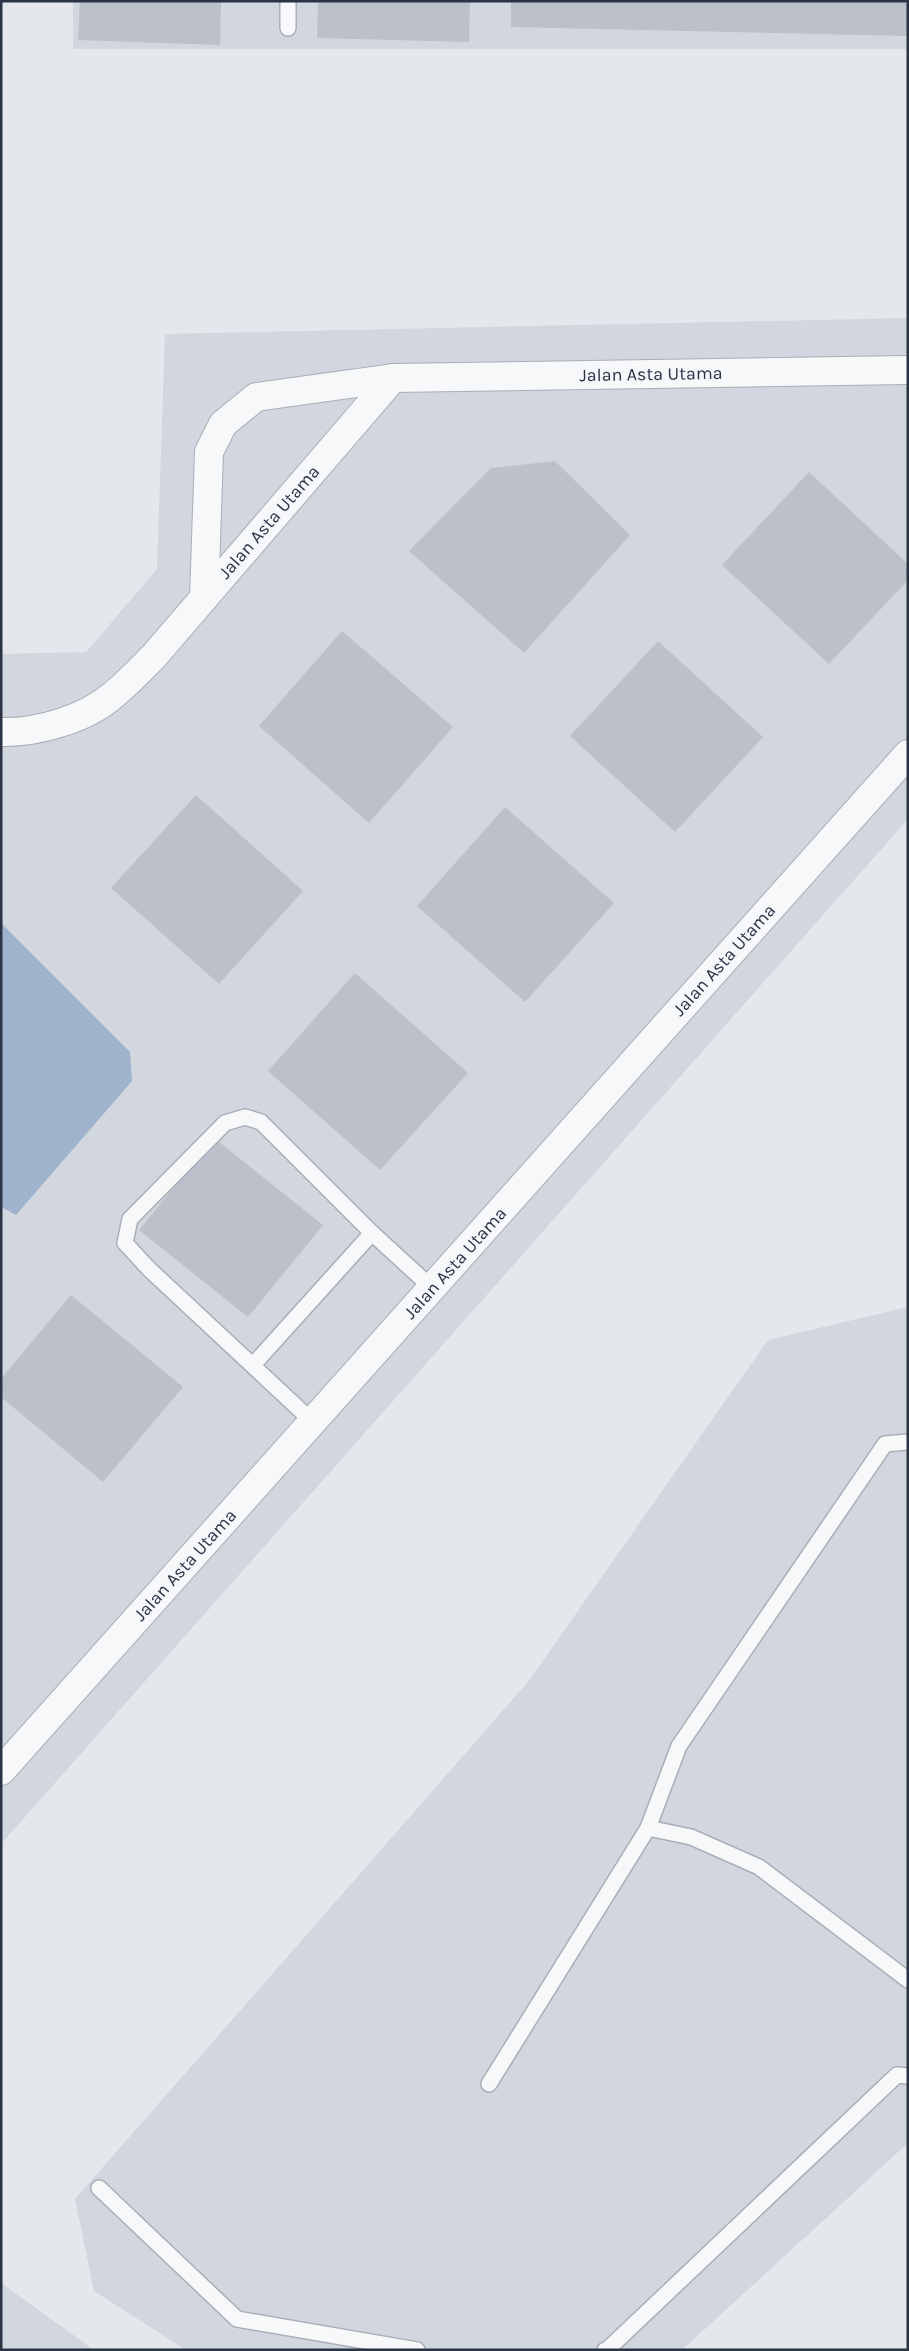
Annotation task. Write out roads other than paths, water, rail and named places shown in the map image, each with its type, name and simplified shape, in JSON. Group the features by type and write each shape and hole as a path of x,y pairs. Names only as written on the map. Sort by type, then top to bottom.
{"street":[{"name":"Jalan Asta Utama","path":"204,598 209,452 223,424 256,396 393,378 908,370"},
{"name":"Jalan Asta Utama","path":"1,732 20,733 71,720 111,697 154,656 393,378"},
{"name":"Jalan Asta Utama","path":"1,1771 908,754"}],"lane":[{"path":"288,1 288,28"},
{"path":"313,1422 149,1268 125,1243 130,1219 225,1123 245,1117 261,1122 372,1233 432,1288"},
{"path":"253,1365 372,1233"},
{"path":"489,2084 648,1828 679,1746 885,1444 908,1442"},
{"path":"648,1828 691,1837 759,1868 908,1980"},
{"path":"605,2350 897,2074 908,2076"},
{"path":"99,2188 237,2319 417,2350"}],"water":[{"path":"1,923 130,1052 132,1081 16,1215 1,1207"}]}
